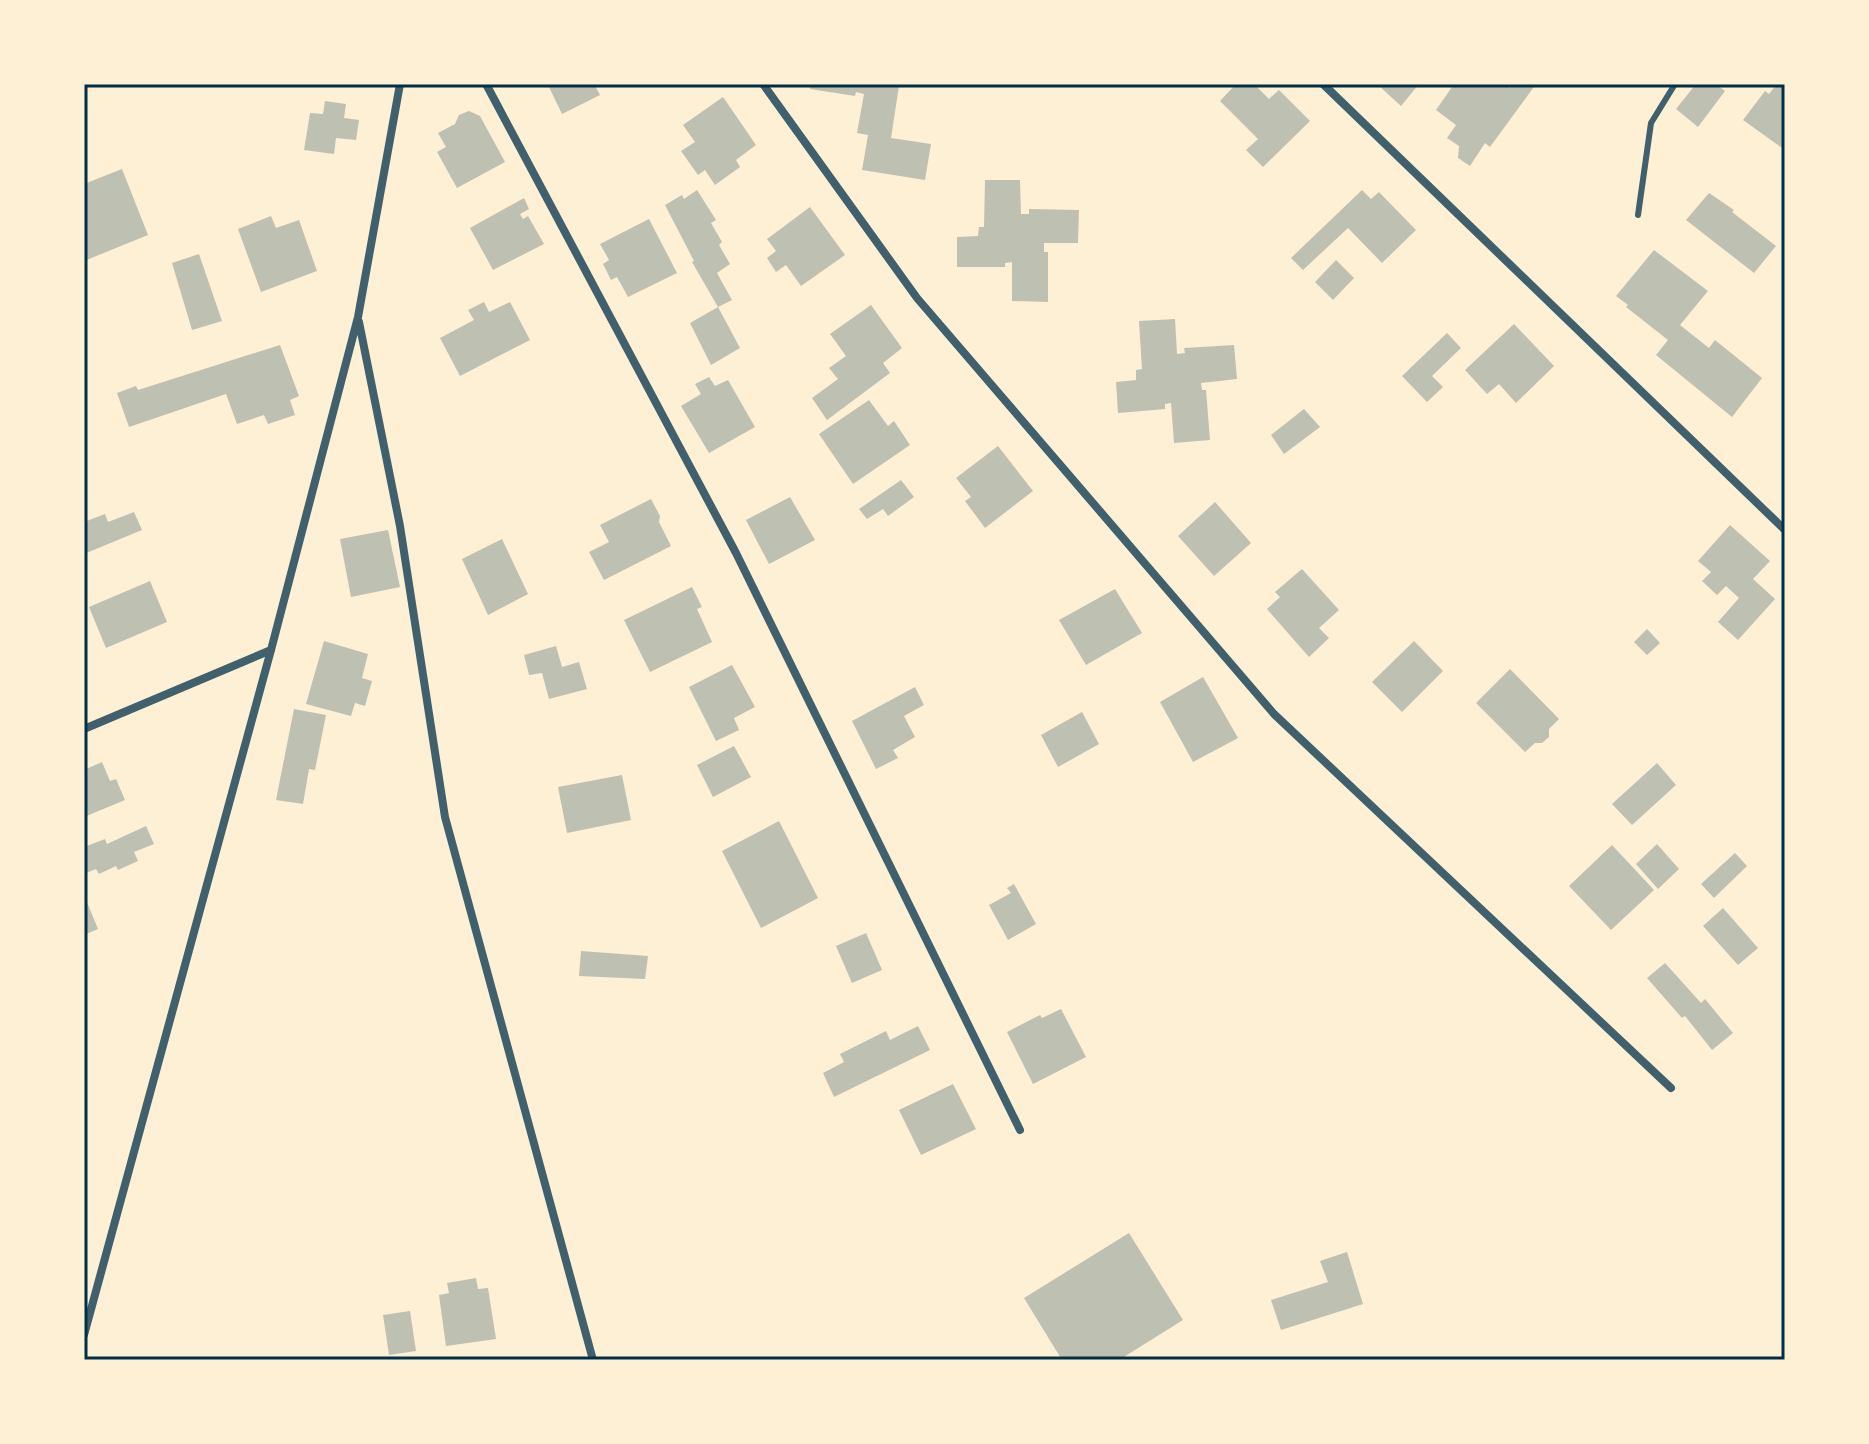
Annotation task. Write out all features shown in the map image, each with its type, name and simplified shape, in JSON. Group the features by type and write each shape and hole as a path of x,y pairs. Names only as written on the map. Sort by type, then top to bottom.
{"street":[{"path":"84,1335 88,1310 271,650 358,317 400,84"},
{"path":"486,84 736,553 1020,1130"},
{"path":"763,84 917,298 1274,714 1671,1088"},
{"path":"1323,84 1785,530"},
{"path":"358,317 400,526 445,817 593,1360"},
{"path":"84,729 271,650"}],"lane":[{"path":"1638,215 1651,123 1675,84"}],"building":[{"path":"550,84 594,84 600,95 562,114"},
{"path":"811,84 899,86 891,138 931,144 925,180 862,170 868,135 857,133 864,94 856,92 855,96 810,89"},
{"path":"1236,84 1254,84 1269,99 1279,90 1310,121 1263,167 1246,150 1258,139 1220,101"},
{"path":"1377,84 1419,84 1401,106"},
{"path":"1454,84 1504,84 1510,88 1513,84 1536,84 1490,147 1485,143 1470,166 1458,158 1459,146 1447,138 1456,125 1436,110"},
{"path":"1696,84 1716,84 1725,91 1698,127 1676,109"},
{"path":"1777,84 1785,84 1785,150 1743,120 1765,91 1769,94"},
{"path":"723,97 756,145 736,160 740,167 715,185 705,170 698,175 681,151 695,142 683,125"},
{"path":"325,101 346,104 344,118 359,120 356,140 336,138 334,154 304,150 310,113 323,114"},
{"path":"469,111 480,116 505,162 457,188 437,152 446,147 438,133 455,124 459,115"},
{"path":"122,169 148,235 84,261 84,184"},
{"path":"985,180 1020,180 1021,214 1029,214 1029,209 1079,210 1078,243 1044,243 1044,252 1048,252 1048,302 1012,301 1012,262 1005,263 1005,267 957,267 957,237 978,236 979,227 984,227"},
{"path":"697,190 716,220 711,223 730,264 717,273 732,300 718,307 665,205 682,195 684,199"},
{"path":"1362,190 1371,199 1379,192 1416,230 1382,263 1348,228 1303,270 1291,258"},
{"path":"1709,193 1776,246 1754,273 1686,220"},
{"path":"524,198 529,209 520,214 523,219 528,216 544,244 493,270 470,228"},
{"path":"810,207 845,255 801,286 786,265 776,272 767,258 776,251 767,239"},
{"path":"271,216 276,228 299,220 317,271 261,292 238,229"},
{"path":"649,219 677,273 628,297 617,277 611,280 603,264 609,260 600,244"},
{"path":"1654,250 1708,291 1680,325 1709,348 1715,340 1762,378 1732,417 1656,355 1668,340 1616,296"},
{"path":"199,254 222,321 192,330 172,263"},
{"path":"1336,260 1354,278 1333,300 1315,282"},
{"path":"484,302 489,312 510,302 530,340 460,376 440,338 474,320 468,310"},
{"path":"871,305 902,348 883,363 890,373 827,420 812,398 838,379 829,368 846,356 830,334"},
{"path":"718,307 740,348 711,365 690,323"},
{"path":"1175,319 1177,354 1185,353 1184,348 1234,345 1237,379 1201,383 1202,390 1206,390 1210,440 1174,443 1171,403 1165,404 1165,409 1118,413 1116,382 1136,380 1136,370 1142,369 1139,321"},
{"path":"1514,324 1554,366 1516,403 1499,384 1487,394 1465,370"},
{"path":"1447,333 1461,348 1432,376 1443,387 1427,402 1402,376"},
{"path":"280,345 299,396 290,400 295,415 268,424 264,415 237,424 226,394 129,427 117,393 136,386 138,390"},
{"path":"709,377 715,386 728,380 755,427 709,453 681,406 701,394 695,384"},
{"path":"869,400 888,426 894,421 910,445 853,484 819,434"},
{"path":"1304,409 1320,427 1284,454 1271,435"},
{"path":"998,446 1033,491 985,528 965,501 971,497 956,478"},
{"path":"901,480 914,497 888,516 883,509 867,519 859,509"},
{"path":"790,497 815,540 769,564 746,520"},
{"path":"651,499 671,546 604,580 589,552 609,542 600,525"},
{"path":"1215,502 1251,543 1214,576 1178,536"},
{"path":"134,512 142,530 84,554 84,522 105,514 108,522"},
{"path":"1730,525 1770,561 1753,579 1775,599 1738,640 1718,622 1739,598 1726,586 1717,595 1702,581 1711,572 1698,561"},
{"path":"388,530 400,587 351,597 340,539"},
{"path":"502,539 528,594 488,615 462,559"},
{"path":"1302,569 1339,610 1319,628 1329,638 1309,657 1267,609 1280,597 1275,592"},
{"path":"150,581 167,622 106,648 89,607"},
{"path":"692,587 702,607 697,609 712,642 650,672 624,620"},
{"path":"1115,589 1142,633 1086,665 1059,620"},
{"path":"1647,629 1660,643 1647,655 1634,642"},
{"path":"324,641 368,654 362,678 372,681 365,706 355,703 351,716 306,704"},
{"path":"1414,641 1443,671 1402,712 1372,682"},
{"path":"556,646 562,667 579,662 587,689 549,699 542,673 529,675 524,655"},
{"path":"732,665 755,707 734,718 739,730 716,741 689,687"},
{"path":"1510,669 1559,719 1549,729 1549,737 1525,752 1476,703"},
{"path":"1203,677 1238,738 1193,762 1160,702"},
{"path":"915,687 924,705 904,716 915,737 893,750 898,758 876,769 852,721"},
{"path":"294,709 326,715 315,770 309,769 303,804 276,800"},
{"path":"1082,712 1099,744 1058,767 1041,735"},
{"path":"734,746 751,777 713,797 697,765"},
{"path":"102,762 110,781 116,779 125,800 84,817 84,770"},
{"path":"1657,763 1676,785 1632,825 1612,804"},
{"path":"622,775 631,820 567,833 558,787"},
{"path":"779,821 818,898 761,928 722,851"},
{"path":"146,826 154,844 134,852 138,861 118,870 116,866 99,874 96,869 84,874 84,847 105,839 107,844"},
{"path":"1657,844 1679,869 1658,889 1636,864"},
{"path":"1612,845 1654,890 1611,930 1569,886"},
{"path":"1735,853 1747,866 1714,898 1701,884"},
{"path":"1014,884 1036,924 1008,940 989,905 1011,893 1007,888"},
{"path":"84,895 98,929 84,935"},
{"path":"1723,908 1758,948 1738,965 1703,926"},
{"path":"866,933 882,970 852,983 836,946"},
{"path":"581,951 648,956 645,979 579,976"},
{"path":"1665,963 1701,1003 1705,999 1733,1033 1712,1050 1685,1016 1682,1018 1647,978"},
{"path":"1061,1009 1086,1057 1033,1084 1007,1032 1040,1015 1042,1018"},
{"path":"918,1026 930,1050 834,1097 823,1073 844,1062 840,1054 886,1031 890,1040"},
{"path":"953,1084 976,1129 921,1155 899,1110"},
{"path":"1129,1233 1183,1320 1119,1360 1062,1360 1024,1298"},
{"path":"1347,1252 1363,1304 1281,1330 1271,1300 1328,1282 1320,1261"},
{"path":"476,1278 478,1289 488,1288 496,1339 446,1346 439,1295 449,1293 447,1283"},
{"path":"410,1311 416,1351 389,1355 383,1315"}]}
